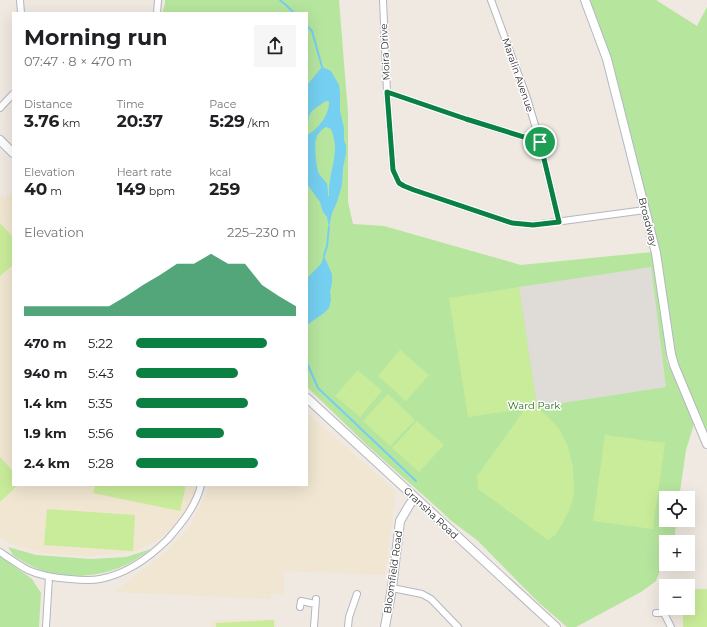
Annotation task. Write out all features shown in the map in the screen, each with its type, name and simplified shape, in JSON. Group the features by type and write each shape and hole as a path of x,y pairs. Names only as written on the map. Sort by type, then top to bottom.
{"street":[{"path":"20,0 22,12"},
{"path":"157,12 158,0"},
{"name":"Moira Drive","path":"383,0 387,92 393,170 399,183 414,190 512,223 533,225 646,210"},
{"name":"Maralin Avenue","path":"491,0 527,98 540,142 559,222"},
{"name":"Broadway","path":"585,0 607,59 646,210 656,253 670,354 707,444"},
{"path":"387,92 473,122 540,142"},
{"path":"0,108 12,95"},
{"path":"0,140 12,152"},
{"name":"Gransha Road","path":"308,399 556,627"},
{"path":"0,552 29,570 49,577 95,580 114,576 132,568 157,550 182,523 189,513 199,494 201,486"},
{"name":"Bloomfield Road","path":"386,627 400,521 415,498"},
{"path":"46,627 49,577"},
{"path":"392,588 422,594 431,600 458,627"},
{"path":"348,627 349,617 357,594"},
{"path":"300,607 301,601 315,601 314,627"},
{"path":"656,613 664,613 672,627"}],"shaded area":[{"path":"12,191 12,486 197,486 194,496 180,521 158,540 134,552 87,556 44,553 14,545 0,537 0,195 5,199"},
{"path":"651,267 666,387 537,407 519,287"},
{"path":"308,414 396,491 385,575 284,571 284,594 271,594 271,599 114,592 161,556 188,529 210,486 308,486"},
{"path":"275,619 276,627 211,627 211,620"}],"green space":[{"name":"Ward Park","path":"165,0 339,0 348,113 348,202 353,224 384,226 521,265 652,252 667,361 694,424 686,450 680,491 659,491 659,527 676,527 675,535 659,535 660,571 656,581 641,592 576,627 567,627 538,602 478,541 449,519 370,448 308,388 308,12 162,12"},
{"path":"590,0 656,0 697,26 707,7 707,434 684,385 676,359 662,262 604,40"},
{"path":"0,223 12,236 12,266 0,276"},
{"path":"519,287 537,407 535,407 547,416 560,430 568,447 573,467 574,494 570,508 555,535 548,540 478,489 477,476 525,409 468,417 449,298"},
{"path":"400,350 429,375 406,401 378,376"},
{"path":"358,370 382,391 360,417 335,396"},
{"path":"388,394 415,420 390,446 363,421"},
{"path":"417,421 444,445 419,472 392,448"},
{"path":"605,435 665,443 653,529 593,521"},
{"path":"0,457 12,470 12,486 17,486 0,502"},
{"path":"95,486 186,486 180,511 93,493"},
{"path":"47,509 135,515 133,551 44,545"},
{"path":"8,547 36,555 91,559 126,557 151,549 121,567 104,573 80,576 55,574 43,571 31,566 13,555"},
{"path":"0,556 32,579 41,593 39,627 0,627"},
{"path":"695,589 707,589 707,627 683,627 683,615 695,615"},
{"path":"274,620 274,627 216,627 216,623"}],"water":[{"path":"322,67 331,71 339,85 340,111 346,146 342,185 332,213 329,227 327,217 323,212 320,202 308,185 308,134 322,121 328,111 329,101 326,101 311,112 308,124 308,84","holes":["326,127 331,129 335,142 334,161 328,196 327,184 318,171 315,142 320,132"]},
{"path":"324,256 332,274 330,292 331,300 329,308 308,324 308,278 321,264"}],"waterway":[{"path":"280,0 293,12"},
{"path":"308,27 312,31 322,67"},
{"path":"324,256 327,246 329,227"},
{"path":"308,365 318,388 416,481"}],"route":[{"path":"387,92 466,119 540,142 559,222 533,225 512,223 414,190 399,183 393,170 387,92"}]}
